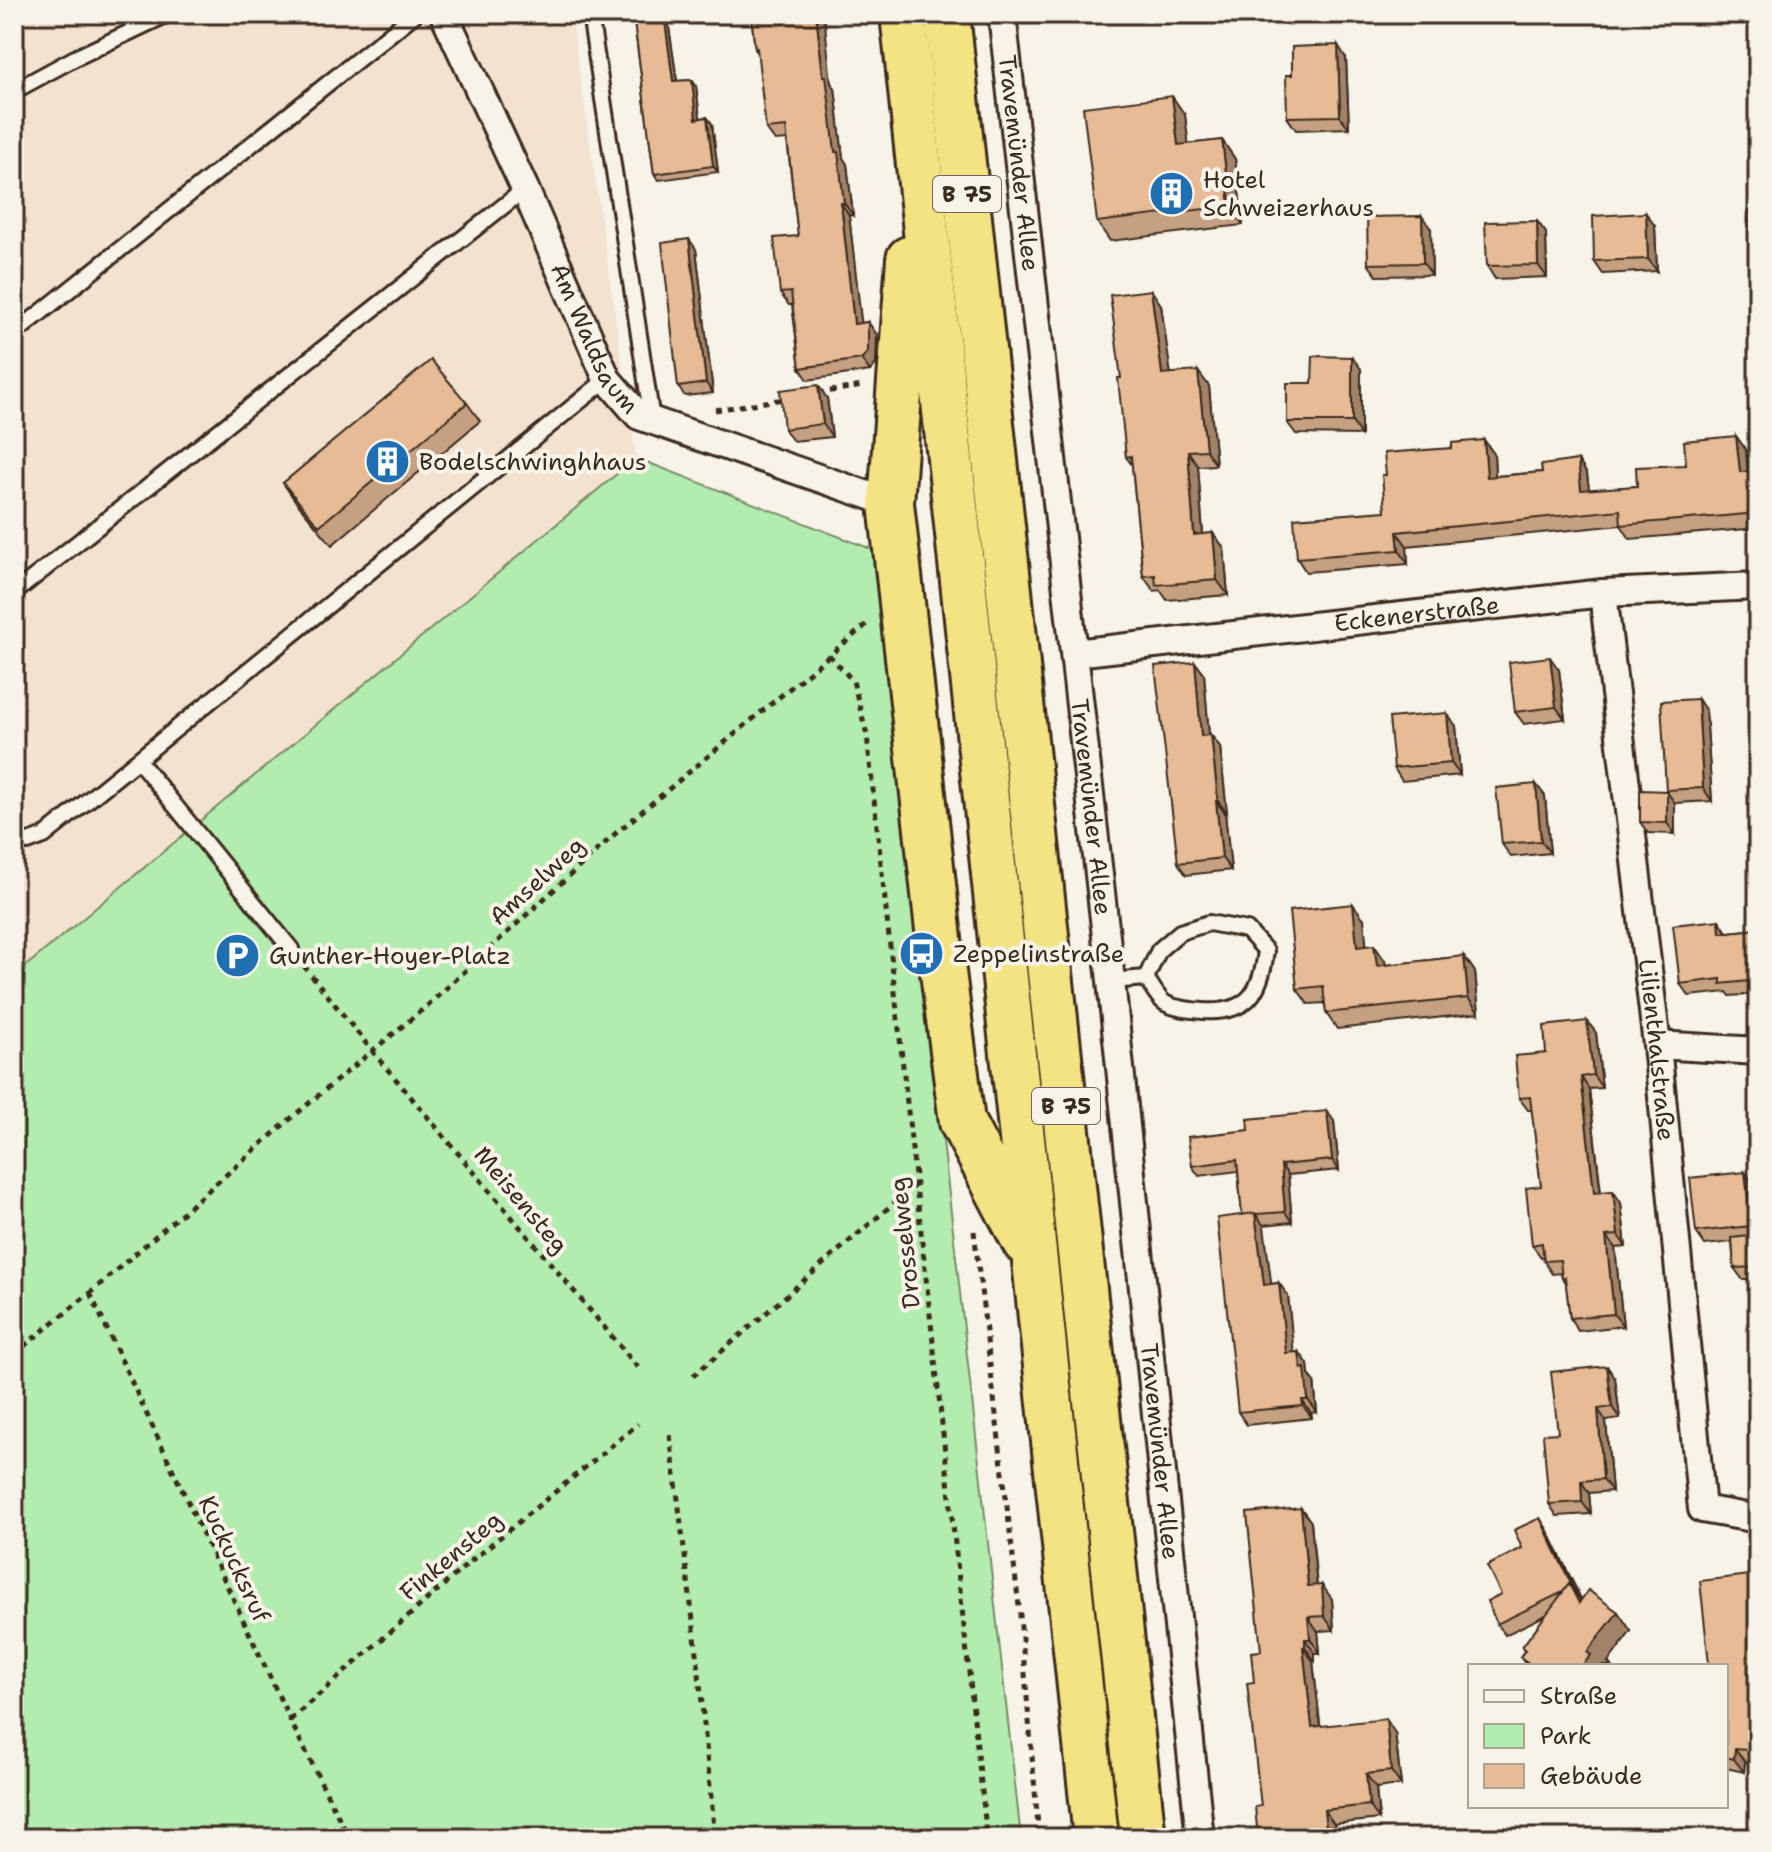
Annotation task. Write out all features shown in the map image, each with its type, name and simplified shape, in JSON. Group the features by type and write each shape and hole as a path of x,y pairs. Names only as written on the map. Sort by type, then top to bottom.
{"highway":[{"name":"B 75","path":"888,14 916,133 1096,1838"},
{"path":"903,14 916,133 891,503 962,1122 1035,1262"},
{"name":"B 75","path":"947,14 1143,1838"}],"street":[{"name":"Am Waldsaum","path":"444,14 525,189 607,379 639,416 891,503"},
{"name":"Travemünder Allee","path":"1002,14 1111,981 1200,1838"},
{"name":"Eckenerstraße","path":"1075,653 1603,593 1758,586"},
{"name":"Lilienthalstraße","path":"1603,593 1657,1045 1702,1509 1758,1519"},
{"path":"1657,1045 1758,1051"}],"lane":[{"path":"14,91 168,14"},
{"path":"14,334 415,14"},
{"path":"590,14 652,420"},
{"path":"14,593 525,189"},
{"path":"14,835 28,842 44,836 607,379"},
{"path":"138,760 291,949"},
{"path":"1209,923 1247,930 1266,951 1262,980 1245,1003 1219,1012 1188,1010 1164,1003 1146,978 1159,950 1180,932 1209,923"},
{"path":"1111,981 1146,978"}],"path":[{"path":"807,395 900,380"},
{"path":"714,410 791,398"},
{"name":"Amselweg","path":"14,1354 373,1052 616,833 890,606 902,591"},
{"name":"Drosselweg","path":"829,655 853,681 867,735 987,1838"},
{"name":"Meisensteg","path":"291,949 373,1052 641,1371"},
{"path":"693,1376 917,1183"},
{"path":"973,1217 1020,1615 1039,1838"},
{"name":"Kuckucksruf","path":"90,1293 290,1720 349,1838"},
{"name":"Finkensteg","path":"290,1720 471,1561 638,1424"},
{"path":"670,1435 697,1653 715,1838"}],"shaded area":[{"path":"14,14 571,14 636,458 14,976"}],"green space":[{"path":"636,458 874,550 882,596 1021,1838 14,1838 14,976"}],"building":[{"path":"633,14 664,14 673,81 692,80 696,119 707,117 713,166 654,174"},
{"path":"751,14 816,14 835,152 838,152 854,324 868,322 868,352 861,359 800,368 791,292 780,293 774,238 798,236 786,127 766,129"},
{"path":"1338,45 1340,116 1287,117 1286,75 1292,75 1292,47"},
{"name":"Hotel Schweizerhaus","path":"1172,96 1178,145 1222,140 1230,206 1097,222 1083,107"},
{"path":"1749,210 1758,210 1758,266 1751,267"},
{"path":"1646,213 1648,259 1594,261 1593,216"},
{"path":"1422,216 1423,263 1368,264 1367,217"},
{"path":"1537,221 1538,265 1487,266 1485,222"},
{"path":"689,239 706,383 678,387 662,243"},
{"path":"1151,290 1162,374 1198,371 1206,450 1188,451 1194,535 1213,533 1217,580 1156,585 1155,575 1143,576 1131,456 1126,457 1118,378 1121,378 1110,295"},
{"path":"1313,356 1352,357 1352,422 1287,422 1287,383 1312,383"},
{"path":"431,360 467,403 319,526 283,483"},
{"path":"818,385 823,424 784,429 780,390"},
{"path":"1736,436 1740,472 1758,471 1758,513 1621,525 1620,510 1397,532 1399,550 1297,558 1294,518 1385,511 1384,453 1452,448 1452,443 1484,440 1487,477 1542,472 1541,465 1578,460 1581,490 1637,486 1636,467 1686,465 1684,441"},
{"path":"1550,657 1556,707 1515,712 1509,662"},
{"path":"1195,662 1201,736 1211,735 1222,858 1178,863 1155,666"},
{"path":"1698,699 1703,788 1666,790 1661,701"},
{"path":"1447,713 1451,763 1394,768 1389,718"},
{"path":"1536,784 1541,841 1502,844 1496,788"},
{"path":"1640,790 1667,791 1667,823 1640,822"},
{"path":"1353,904 1357,947 1374,945 1377,966 1464,956 1468,998 1326,1013 1323,986 1297,989 1289,911"},
{"path":"1719,920 1720,933 1758,929 1758,980 1721,984 1721,979 1680,984 1673,925"},
{"path":"1587,1021 1593,1075 1581,1077 1594,1193 1613,1191 1618,1235 1606,1236 1614,1314 1570,1318 1560,1260 1544,1261 1542,1243 1532,1245 1526,1188 1541,1186 1530,1097 1519,1098 1515,1056 1546,1053 1544,1026"},
{"path":"1327,1111 1332,1160 1281,1165 1285,1212 1242,1215 1237,1160 1192,1166 1188,1137 1249,1130 1248,1119"},
{"path":"1745,1172 1751,1226 1696,1232 1690,1178"},
{"path":"1255,1213 1264,1285 1279,1283 1286,1353 1299,1352 1301,1369 1305,1368 1308,1400 1302,1400 1303,1406 1238,1412 1217,1218"},
{"path":"1758,1235 1758,1267 1734,1268 1732,1238"},
{"path":"1607,1366 1612,1407 1598,1409 1603,1479 1581,1481 1582,1502 1549,1504 1543,1434 1558,1433 1551,1372"},
{"path":"1751,1382 1758,1382 1757,1423"},
{"path":"1301,1508 1308,1586 1322,1585 1324,1616 1308,1617 1310,1639 1305,1639 1303,1647 1312,1727 1386,1719 1391,1771 1366,1774 1369,1805 1324,1810 1327,1838 1258,1838 1255,1807 1261,1806 1247,1683 1254,1682 1251,1652 1261,1651 1247,1513"},
{"path":"1540,1518 1573,1588 1569,1584 1563,1592 1497,1624 1487,1601 1501,1594 1487,1566 1522,1548 1514,1530"},
{"path":"1758,1574 1758,1750 1735,1748 1734,1759 1728,1758 1728,1664 1709,1664 1700,1581"},
{"path":"1569,1584 1579,1603 1588,1590 1618,1612 1587,1652 1591,1655 1584,1664 1530,1664 1520,1657 1525,1650 1522,1647"}],"place":[{"name":"Hotel Schweizerhaus","path":"1172,194"},
{"name":"Bodelschwinghhaus","path":"388,462"},
{"name":"Zeppelinstraße","path":"922,954"},
{"name":"Gunther-Hoyer-Platz","path":"238,956"}]}
